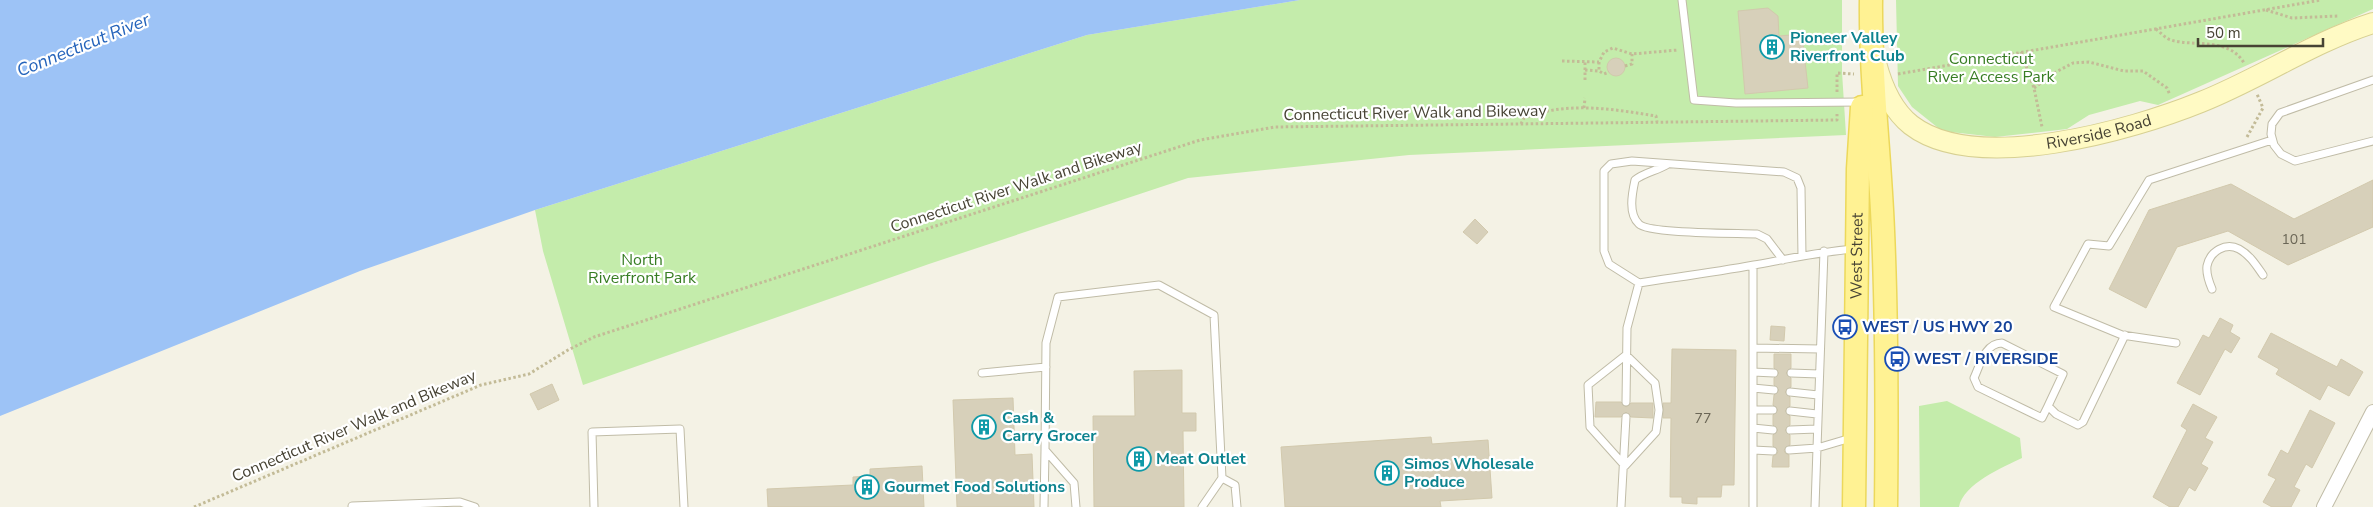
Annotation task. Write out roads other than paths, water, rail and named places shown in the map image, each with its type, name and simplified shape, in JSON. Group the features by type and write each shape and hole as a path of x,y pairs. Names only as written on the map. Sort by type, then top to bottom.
{"main road":[{"name":"West Street","path":"1871,2 1871,74 1884,248 1887,394 1886,507"},
{"name":"West Street","path":"1854,507 1858,168 1870,34"},
{"path":"1856,249 1884,248"}],"street":[{"name":"Riverside Road","path":"1870,34 1881,80 1892,104 1910,124 1926,134 1946,141 1987,146 2020,146 2092,136 2173,113 2235,87 2340,35 2373,23"},
{"path":"2324,507 2373,412"}],"lane":[{"path":"1682,0 1694,100 1736,103 1837,100 1863,102"},
{"path":"2373,80 2280,113 2272,124 2272,140 2281,154 2295,161 2373,141"},
{"path":"2176,343 2125,335 2054,307 2088,244 2109,246 2149,180 2272,140"},
{"path":"1802,256 1801,188 1797,178 1784,172 1632,161 1611,164 1604,171 1604,251 1609,264 1639,283 1753,266 1802,256 1824,251 1856,249"},
{"path":"1668,164 1658,171 1643,174 1634,180 1632,193 1633,217 1638,224 1644,228 1671,231 1757,234 1767,239 1783,260"},
{"path":"2212,289 2208,278 2207,266 2217,250 2227,246 2237,248 2246,253 2263,275"},
{"path":"1815,507 1824,251"},
{"path":"1753,266 1753,507"},
{"path":"1626,402 1627,328 1639,283"},
{"path":"1044,507 1046,343 1058,297 1159,285 1214,315 1222,478 1202,507"},
{"path":"2048,406 2056,414 2078,425 2083,422 2125,335"},
{"path":"1996,343 2002,343 2063,374 2048,406 2042,418 1978,387 1974,378 1986,351 1996,343"},
{"path":"1753,348 1820,349"},
{"path":"1624,466 1590,427 1588,385 1626,355"},
{"path":"1624,466 1656,432 1659,410 1655,383 1626,355"},
{"path":"982,373 1046,367"},
{"path":"1753,372 1774,373"},
{"path":"1791,373 1819,374"},
{"path":"1753,388 1774,390"},
{"path":"1790,392 1818,395"},
{"path":"1753,410 1773,410"},
{"path":"1790,411 1817,414"},
{"path":"1621,507 1626,417"},
{"path":"1753,428 1773,430"},
{"path":"594,507 592,432 680,429 684,507"},
{"path":"1790,430 1817,429"},
{"path":"1790,450 1817,448 1854,438"},
{"path":"1045,450 1074,483 1076,507"},
{"path":"1753,450 1773,451"},
{"path":"1222,478 1235,485 1236,507"},
{"path":"352,506 460,502 475,507"}],"water":[{"name":"Connecticut River","path":"0,0 1300,0 1087,35 535,210 360,271 0,416"}],"place":[{"name":"Pioneer Valley Riverfront Club","path":"1772,47"},
{"name":"WEST / US HWY 20","path":"1845,327"},
{"name":"WEST / RIVERSIDE","path":"1897,359"},
{"name":"Cash & Carry Grocer","path":"984,427"},
{"name":"Meat Outlet","path":"1139,459"},
{"name":"Simos Wholesale Produce","path":"1387,473"},
{"name":"Gourmet Food Solutions","path":"867,487"}],"park label":[{"name":"Connecticut River Access Park","path":"1991,68"},
{"name":"North Riverfront Park","path":"642,269"}]}
